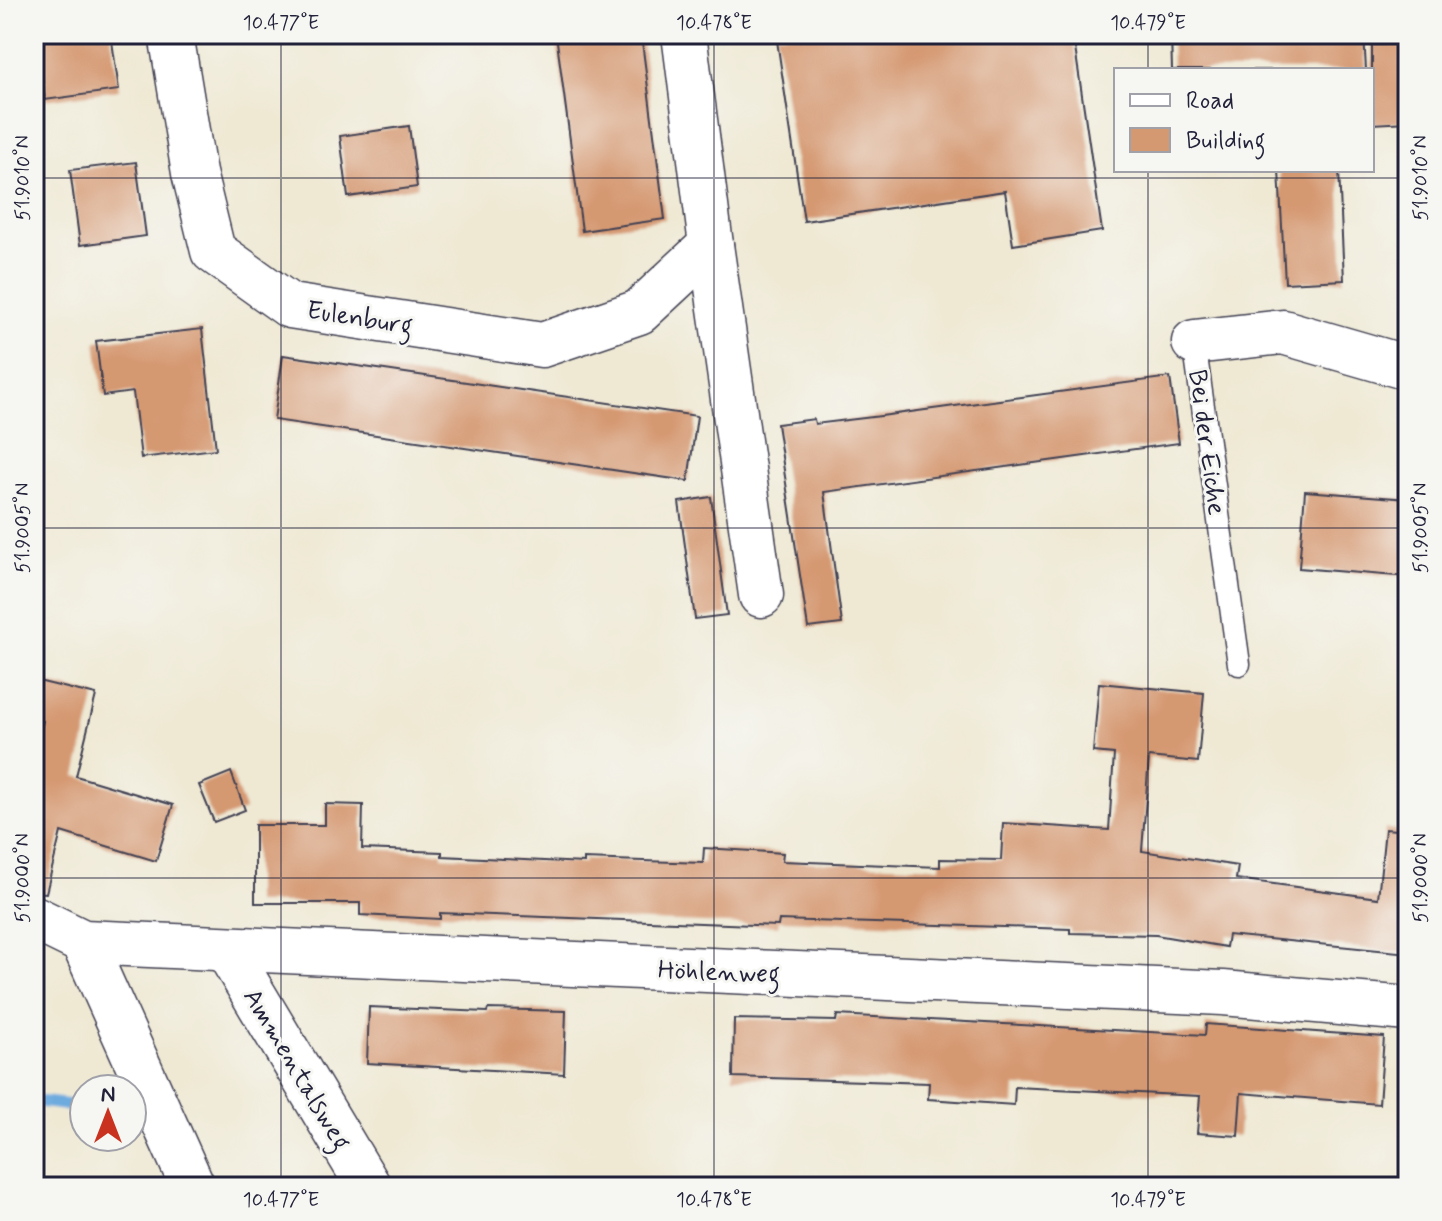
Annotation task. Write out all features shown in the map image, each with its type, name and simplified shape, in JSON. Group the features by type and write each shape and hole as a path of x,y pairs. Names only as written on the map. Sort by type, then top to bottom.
{"street":[{"name":"Eulenburg","path":"171,34 194,173 213,251 290,306 542,345 639,312 711,245"},
{"path":"684,34 761,595"},
{"name":"Bei der Eiche","path":"1194,342 1283,332 1408,368"},
{"name":"Höhlenweg","path":"34,918 83,942 1207,992 1408,1009"},
{"path":"83,942 193,1187"},
{"name":"Ammentalsweg","path":"227,950 369,1187"}],"lane":[{"name":"Bei der Eiche","path":"1194,342 1239,664"}],"building":[{"path":"36,34 111,34 119,90 45,100"},
{"path":"556,34 641,34 665,219 582,231"},
{"path":"776,34 1073,34 1102,231 1013,245 1005,191 804,221"},
{"path":"1171,34 1364,34 1366,68 1172,68"},
{"path":"1408,44 1408,122 1374,124 1372,45"},
{"path":"409,126 417,187 348,197 340,136"},
{"path":"136,162 146,236 80,245 70,170"},
{"path":"1279,172 1339,172 1344,280 1285,283"},
{"path":"202,329 216,449 141,458 133,392 103,396 96,341"},
{"path":"283,355 697,416 688,481 274,420"},
{"path":"1170,377 1179,443 824,492 842,624 808,628 777,424 814,419 815,424"},
{"path":"1305,491 1408,499 1408,577 1299,568"},
{"path":"711,497 727,615 695,619 679,502"},
{"path":"34,680 96,695 76,776 173,805 156,861 61,832 46,893 34,892 34,759 43,721 34,719"},
{"path":"1099,683 1204,693 1198,762 1149,757 1142,851 1238,866 1236,879 1378,898 1385,829 1408,831 1408,953 1228,935 1226,947 1156,935 1070,933 1070,929 779,920 778,926 440,913 440,919 360,915 360,903 255,903 255,825 325,825 325,804 363,805 362,849 442,852 442,856 584,863 584,859 703,863 704,848 783,853 782,861 940,867 940,859 1001,860 1003,823 1109,830 1114,754 1093,752"},
{"path":"231,772 245,810 214,822 199,785"},
{"path":"369,1007 487,1012 488,1009 566,1011 564,1074 367,1063"},
{"path":"837,1015 1205,1035 1206,1024 1384,1037 1379,1104 1241,1093 1238,1136 1197,1133 1200,1096 1015,1087 1014,1105 928,1099 929,1083 733,1077 734,1019 836,1021"}],"waterway":[{"path":"34,1101 68,1105"}]}
